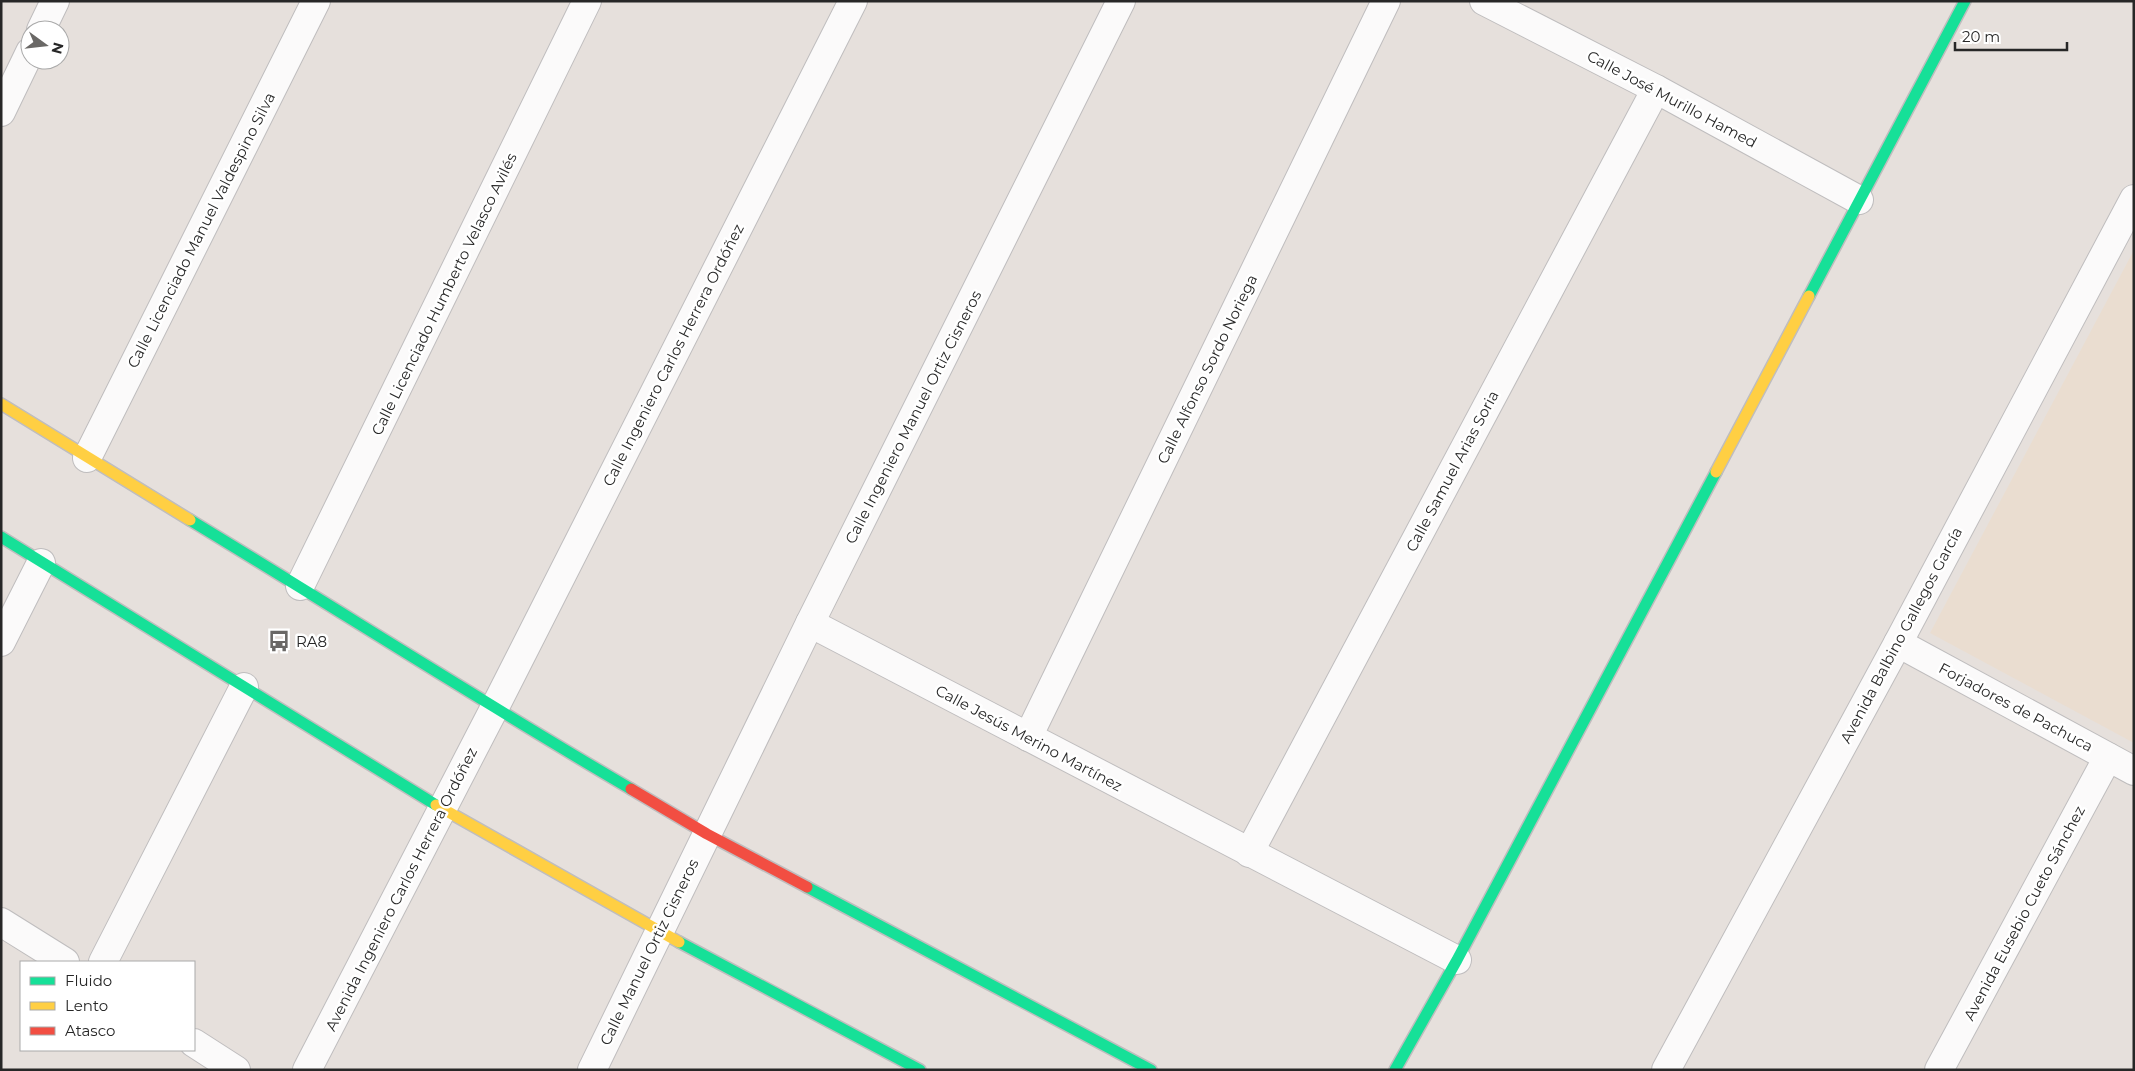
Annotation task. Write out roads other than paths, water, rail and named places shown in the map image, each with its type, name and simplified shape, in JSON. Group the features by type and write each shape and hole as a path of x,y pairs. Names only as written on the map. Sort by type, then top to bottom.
{"street":[{"path":"46,20 55,1"},
{"name":"Calle Licenciado Manuel Valdespino Silva","path":"87,458 316,1"},
{"name":"Calle Licenciado Humberto Velasco Avilés","path":"300,586 587,1"},
{"name":"Calle Ingeniero Carlos Herrera Ordóñez","path":"494,709 853,1"},
{"name":"Calle Ingeniero Manuel Ortiz Cisneros","path":"707,834 810,623 1121,1"},
{"name":"Calle Alfonso Sordo Noriega","path":"1028,737 1386,1"},
{"name":"Calle José Murillo Hamed","path":"1484,1 1656,89 1859,200"},
{"path":"1395,1070 1457,960 1965,1"},
{"path":"1,112 21,70"},
{"name":"Calle Samuel Arias Soria","path":"1249,853 1656,89"},
{"name":"Avenida Balbino Gallegos García","path":"1666,1070 1898,643 2134,199"},
{"path":"1,404 300,586 494,709 707,834 1151,1070"},
{"path":"1,537 443,809 658,931 920,1070"},
{"path":"1,642 41,562"},
{"name":"Calle Jesús Merino Martínez","path":"810,623 1457,960"},
{"name":"Forjadores de Pachuca","path":"1898,643 2134,771"},
{"path":"104,961 244,687"},
{"name":"Avenida Ingeniero Carlos Herrera Ordóñez","path":"307,1070 494,709"},
{"name":"Avenida Eusebio Cueto Sánchez","path":"1939,1070 2108,757"},
{"name":"Calle Manuel Ortiz Cisneros","path":"592,1070 658,931 707,834"},
{"path":"1,922 63,961"},
{"path":"195,1044 236,1070"}],"place":[{"name":"RA8","path":"279,641"}]}
